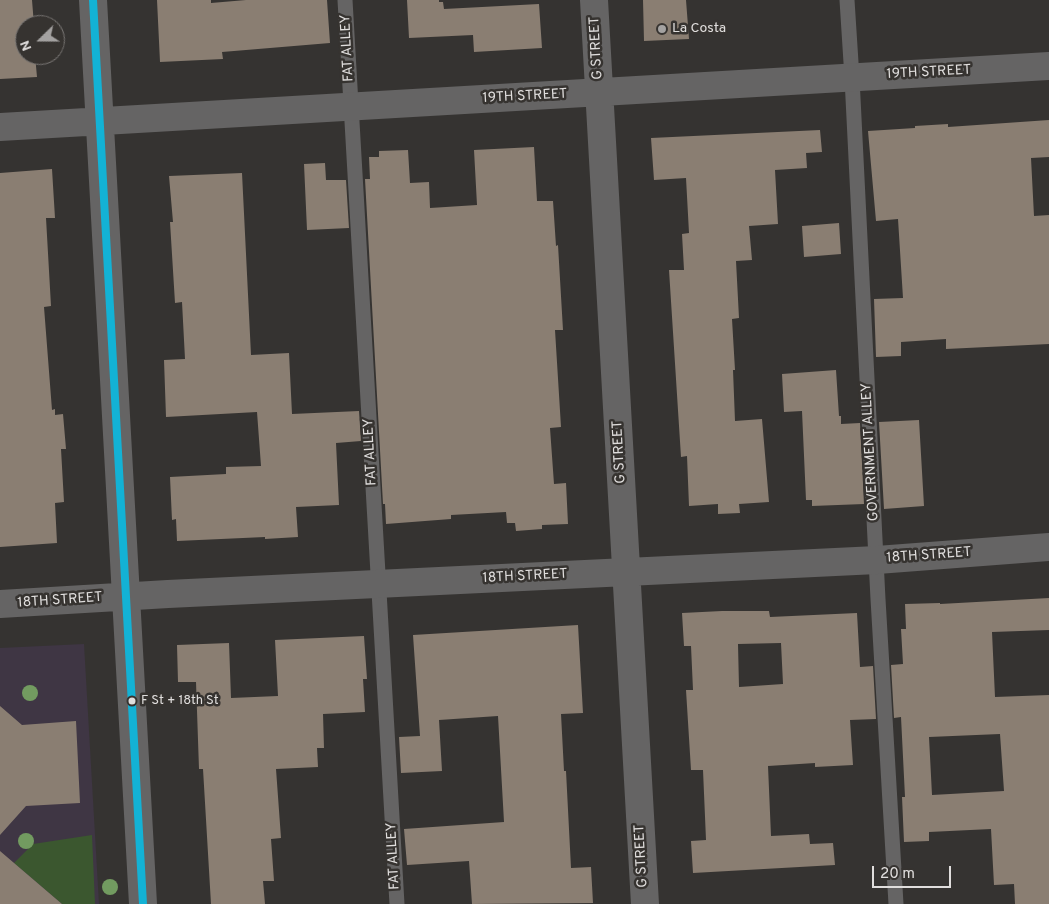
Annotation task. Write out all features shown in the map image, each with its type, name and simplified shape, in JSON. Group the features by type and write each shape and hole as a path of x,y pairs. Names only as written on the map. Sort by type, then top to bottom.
{"street":[{"path":"93,0 143,904"},
{"name":"G STREET","path":"594,0 645,904"},
{"name":"19TH STREET","path":"0,127 1049,66"},
{"name":"18TH STREET","path":"0,604 126,596 876,560 1049,547"}],"lane":[{"name":"FAT ALLEY","path":"345,0 397,904"},
{"name":"GOVERNMENT ALLEY","path":"847,0 896,904"}],"shaded area":[{"path":"84,644 99,904 0,904 0,648"}],"green space":[{"path":"92,835 95,904 62,904 14,863 33,844"}],"building":[{"path":"0,0 32,0 33,15 15,15 15,65 36,65 37,77 0,79"},
{"path":"157,0 211,0 211,3 246,0 327,0 330,43 222,52 223,59 160,62"},
{"path":"407,0 439,0 439,2 443,2 444,9 539,4 542,48 474,52 473,35 409,38"},
{"path":"643,0 686,0 689,39 644,41"},
{"path":"1049,120 1049,157 1031,158 1034,216 1049,215 1049,344 946,349 946,339 901,342 901,356 876,357 874,299 903,298 898,219 876,221 868,131 915,128 915,126 948,124 948,127"},
{"path":"820,130 822,152 806,153 807,168 775,170 778,224 749,226 752,260 736,261 739,318 732,319 735,421 762,419 769,502 739,504 740,513 718,514 718,504 689,506 687,456 681,457 669,270 684,270 682,234 689,233 686,178 654,180 651,138"},
{"path":"534,147 537,201 553,201 556,246 558,245 563,330 555,330 561,427 550,428 554,484 566,483 568,524 542,525 542,529 516,531 515,523 507,523 506,512 451,515 451,519 386,524 385,504 383,504 365,179 370,179 369,157 379,157 379,151 408,150 410,183 429,182 430,208 477,205 474,150"},
{"path":"325,163 326,180 346,180 349,228 307,230 304,164"},
{"path":"52,169 55,218 46,218 51,306 44,307 52,410 55,409 55,415 63,414 66,449 61,449 64,502 55,503 57,543 0,547 0,173"},
{"path":"242,173 251,355 289,353 292,414 359,411 361,441 336,443 339,505 296,507 298,537 177,541 176,519 172,520 170,477 226,474 226,467 261,466 257,412 166,417 164,360 185,359 182,302 175,303 170,222 173,222 169,176"},
{"path":"839,223 841,254 804,257 802,226"},
{"path":"836,370 841,424 860,423 864,504 812,506 812,500 806,500 802,411 784,412 782,374"},
{"path":"919,420 924,506 884,509 879,422"},
{"path":"1049,598 1049,630 992,632 995,697 1049,695 1049,904 1015,904 1014,884 994,885 991,829 929,832 929,841 904,842 902,797 905,797 901,717 894,718 891,665 903,664 901,629 906,629 905,604","holes":["1000,734 1004,791 932,795 929,737"]},
{"path":"769,611 770,617 857,613 860,667 873,666 876,719 850,720 853,765 815,767 815,763 768,766 771,836 809,834 810,844 833,843 835,865 693,873 691,841 706,840 703,770 691,770 686,690 693,690 691,646 684,646 682,613","holes":["781,643 783,684 739,687 738,644"]},
{"path":"578,625 583,713 561,714 564,771 566,771 571,868 591,867 593,903 472,904 469,861 407,865 404,829 504,822 498,716 439,720 442,771 401,773 399,737 420,736 413,635"},
{"path":"364,636 367,679 363,679 365,712 323,714 324,748 317,748 318,767 276,769 281,838 271,839 274,881 263,881 265,904 211,904 203,769 199,769 196,682 178,682 177,645 229,643 231,698 278,696 275,640"},
{"path":"0,706 22,725 76,721 80,803 26,806 0,835"},
{"path":"0,851 62,904 0,904"}],"transit line":[{"path":"93,0 143,904"}],"place":[{"name":"La Costa","path":"662,29"},
{"name":"F St + 18th St","path":"132,701"}]}
